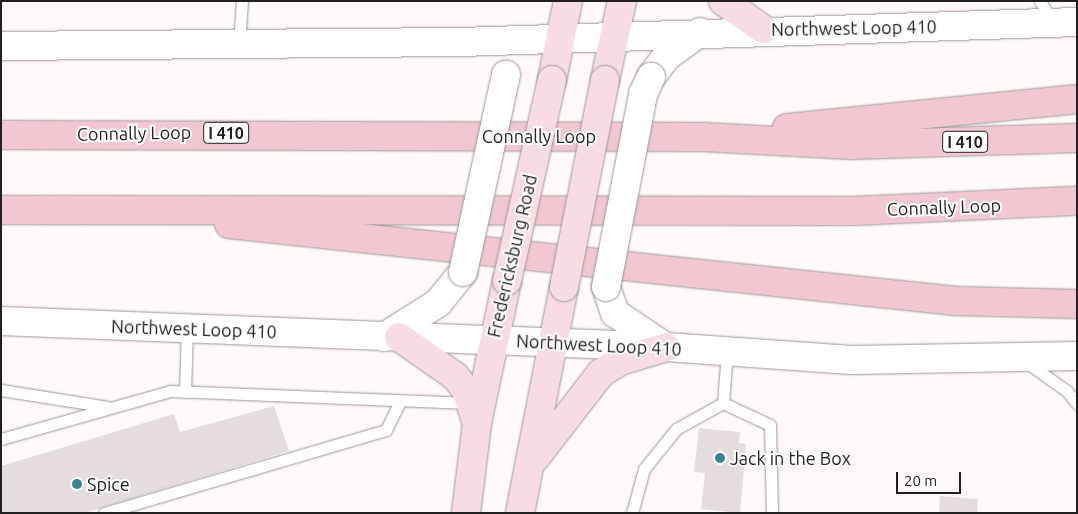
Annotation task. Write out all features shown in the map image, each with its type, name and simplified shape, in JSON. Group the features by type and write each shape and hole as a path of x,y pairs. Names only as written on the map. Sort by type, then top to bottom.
{"highway":[{"path":"703,137 1077,99"},
{"name":"Connally Loop","path":"1,134 703,137 852,145 1077,138"},
{"name":"Connally Loop","path":"1,210 844,211 1077,201"},
{"path":"83,210 956,301 1077,304"}],"main road":[{"name":"Fredericksburg Road","path":"466,513 474,413 507,281 568,1"},
{"path":"520,513 552,343 622,1"},
{"path":"723,1 763,29"},
{"name":"Northwest Loop 410","path":"1,46 461,42 1057,15"},
{"path":"666,347 615,313 606,287 643,94 651,77 666,57 700,32"},
{"path":"461,42 489,52 506,75 463,272 438,303 392,337 443,365 474,413"},
{"name":"Northwest Loop 410","path":"1,322 493,339 666,347 852,360 1077,356"},
{"path":"529,466 554,428 601,373 620,361 666,347"}],"lane":[{"path":"239,44 242,1"},
{"path":"185,392 187,327"},
{"path":"723,404 727,352"},
{"path":"1018,357 1067,391 1077,404"},
{"path":"1,390 113,407"},
{"path":"1,439 171,391 400,401 474,413"},
{"path":"104,513 386,430 400,401"},
{"path":"632,513 644,469 676,429 723,404"},
{"path":"723,404 770,425 772,513"}],"building":[{"path":"274,406 289,451 84,513 1,513 1,466 174,414 180,432"},
{"name":"Jack in the Box","path":"699,428 740,432 739,443 746,444 740,513 701,509 705,473 694,472"},
{"path":"940,496 978,499 977,513 939,513"}],"place":[{"name":"Jack in the Box","path":"720,458"},
{"name":"Spice","path":"77,484"}]}
